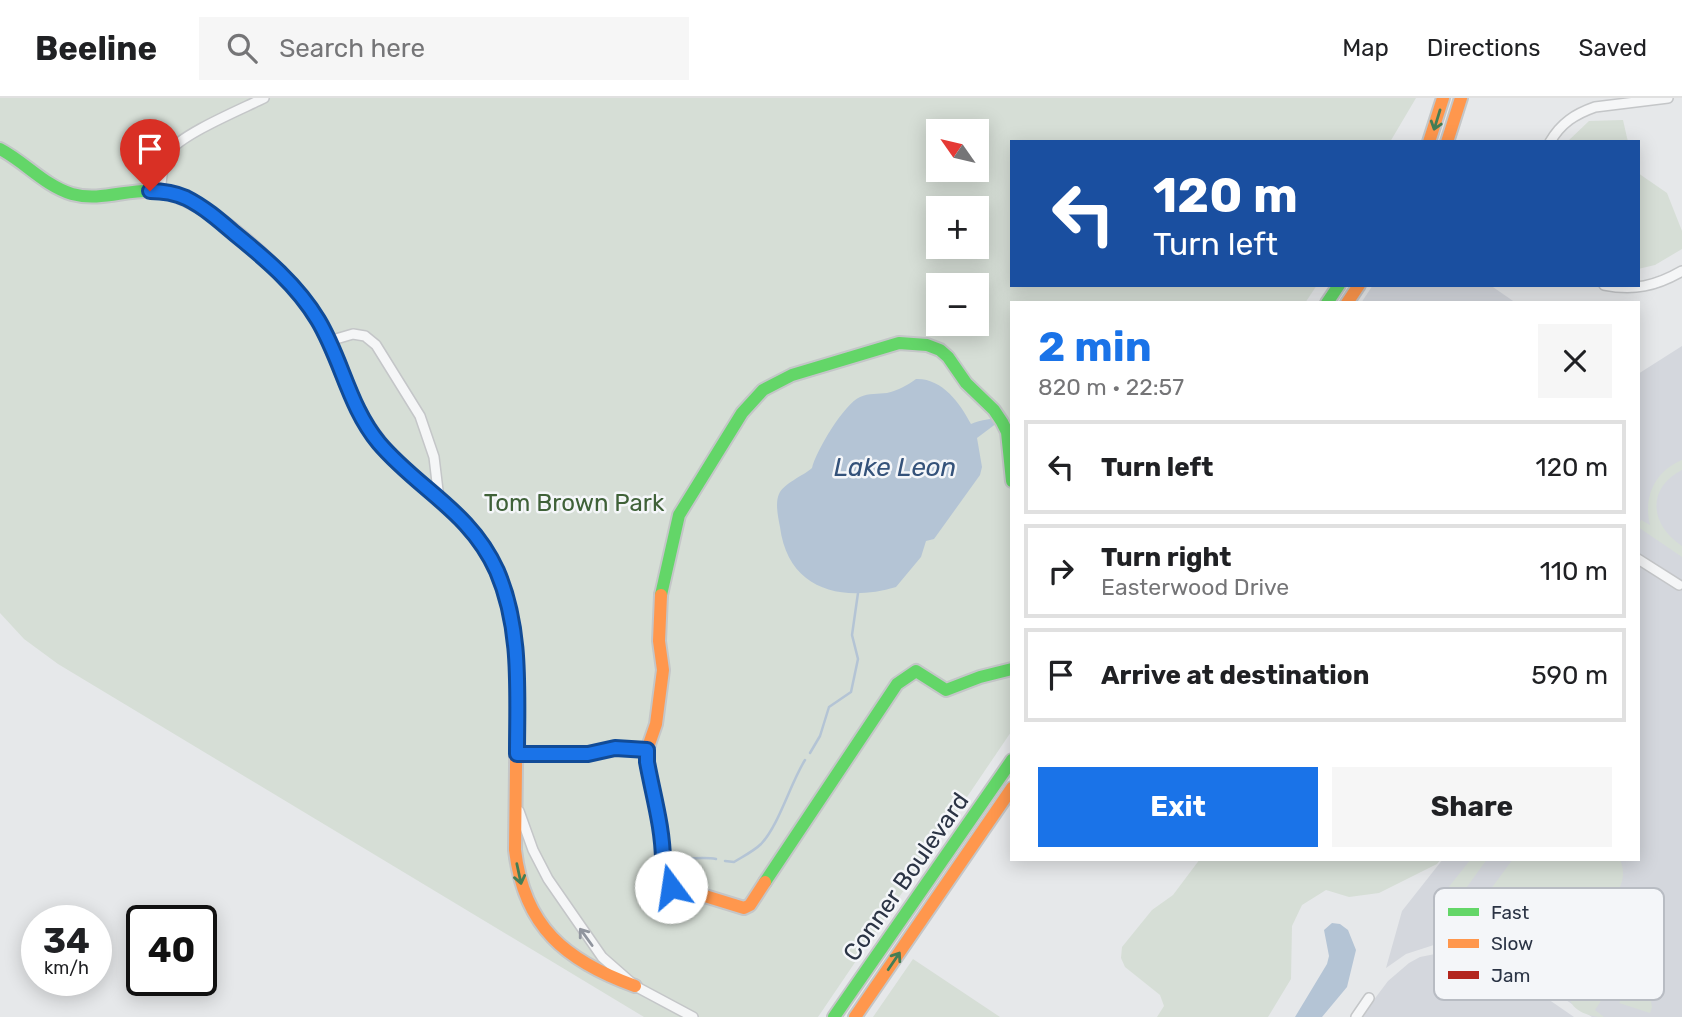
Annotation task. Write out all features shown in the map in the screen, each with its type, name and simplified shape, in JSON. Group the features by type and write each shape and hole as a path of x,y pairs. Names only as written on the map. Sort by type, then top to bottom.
{"street":[{"path":"160,191 164,163 173,148 264,98"},
{"path":"1430,140 1443,98"},
{"path":"1448,140 1461,98"},
{"path":"1552,140 1563,125 1595,107 1668,98"},
{"path":"0,149 70,193 92,196 160,191 173,193 195,203 261,256 305,300 329,341 363,422 391,456 455,510 472,530 496,569 507,596 516,647 515,848 523,892 557,943 581,963 634,985 693,1017"},
{"path":"1640,287 1653,286 1682,271"},
{"path":"1615,287 1636,287"},
{"path":"329,341 353,334 365,336 376,345 420,416 434,457 439,499"},
{"path":"1010,461 1007,432 994,410 966,383 940,349 914,343 899,343 792,375 763,390 742,413 679,515 661,587 659,641 663,670 656,724 647,750 647,762 660,824 666,884 744,908 756,898 897,684 916,671 946,690 1010,670"},
{"path":"1640,560 1679,585"},
{"path":"517,754 588,754 615,748 647,750"},
{"name":"Conner Boulevard","path":"834,1017 1010,766"},
{"name":"Conner Boulevard","path":"855,1017 1010,791"},
{"path":"517,806 533,850 566,908 602,957 634,985"},
{"path":"1356,1017 1369,998"}],"shaded area":[{"path":"1372,287 1493,287 1513,301 1362,301"},
{"path":"1682,346 1682,1017 1592,1017 1566,1000 1664,1000 1664,888 1434,888 1434,945 1406,954 1386,968 1402,911 1441,861 1640,861 1640,373"},
{"path":"1434,954 1434,1000 1549,1000 1574,1017 1361,1017 1388,981 1420,957"}],"green space":[{"name":"Tom Brown Park","path":"0,98 1416,98 1391,140 1010,140 1010,287 1316,287 1306,301 1010,301 1010,733 818,1017 644,1017 58,664 24,639 0,613"},
{"path":"1623,120 1628,140 1569,140 1589,121"},
{"path":"1640,174 1667,193 1682,231 1682,249 1655,265 1640,269"},
{"path":"1682,460 1682,470 1662,487 1656,508 1664,528 1682,546 1682,557 1640,528 1641,520 1650,525 1648,505 1653,486 1673,465"},
{"path":"1198,861 1439,861 1379,893 1349,897 1326,890 1302,905 1292,926 1291,979 1268,1017 1157,1017 1164,1006 1160,995 1125,967 1121,958 1122,947 1152,910 1173,895"},
{"path":"1469,861 1486,861 1466,888 1448,888"},
{"path":"1512,861 1620,861 1623,873 1619,888 1492,888"},
{"path":"913,959 1000,1017 873,1017"},
{"path":"1570,1000 1602,1000 1595,1010 1604,1017 1583,1013"},
{"path":"1621,1000 1651,1000 1652,1007 1650,1013 1619,1003"}],"water":[{"name":"Lake Leon","path":"916,379 942,387 956,400 971,424 1004,415 1005,417 977,438 982,467 980,475 934,539 926,541 921,557 896,587 856,593 821,587 806,578 794,565 785,548 777,510 779,494 789,483 812,468 832,429 854,401 867,395 895,391"},
{"path":"1332,923 1340,924 1348,930 1356,950 1347,987 1322,1017 1295,1017 1327,964 1329,956 1324,930"}],"waterway":[{"path":"810,753 820,736 829,707 851,692 858,659 852,635 858,593"},
{"path":"725,861 734,862 758,847 767,836 805,760"},
{"path":"674,858 716,859"}],"traffic: fast":[{"path":"0,149 44,180 72,194 104,196 157,191 177,196 223,222 269,261 305,301 325,334 345,382"},
{"path":"1328,301 1338,287"},
{"path":"661,595 679,515 742,413 763,390 792,375 899,343 927,345 940,350 1002,422 1007,432 1010,461"},
{"path":"765,882 897,684 916,671 946,690 1010,670"},
{"path":"834,1017 1010,763"}],"traffic: slow":[{"path":"1430,140 1443,98"},
{"path":"1448,140 1461,98"},
{"path":"1348,301 1358,287"},
{"path":"661,595 659,641 663,670 656,724 647,750 647,762 660,824 666,884 744,908 750,905 765,882"},
{"path":"517,683 515,850 528,900 552,938 569,952 588,965 635,986"},
{"path":"855,1017 1010,791"}],"traffic: jam":[{"path":"345,382 357,408 380,442 399,463 458,516 494,566 512,623 517,683"}],"route":[{"path":"150,191 173,193 195,203 253,248 285,278 319,321 363,422 391,456 455,510 485,549 507,596 514,624 517,754 588,754 615,748 647,750 663,846 664,878 666,884 671,887"}]}
